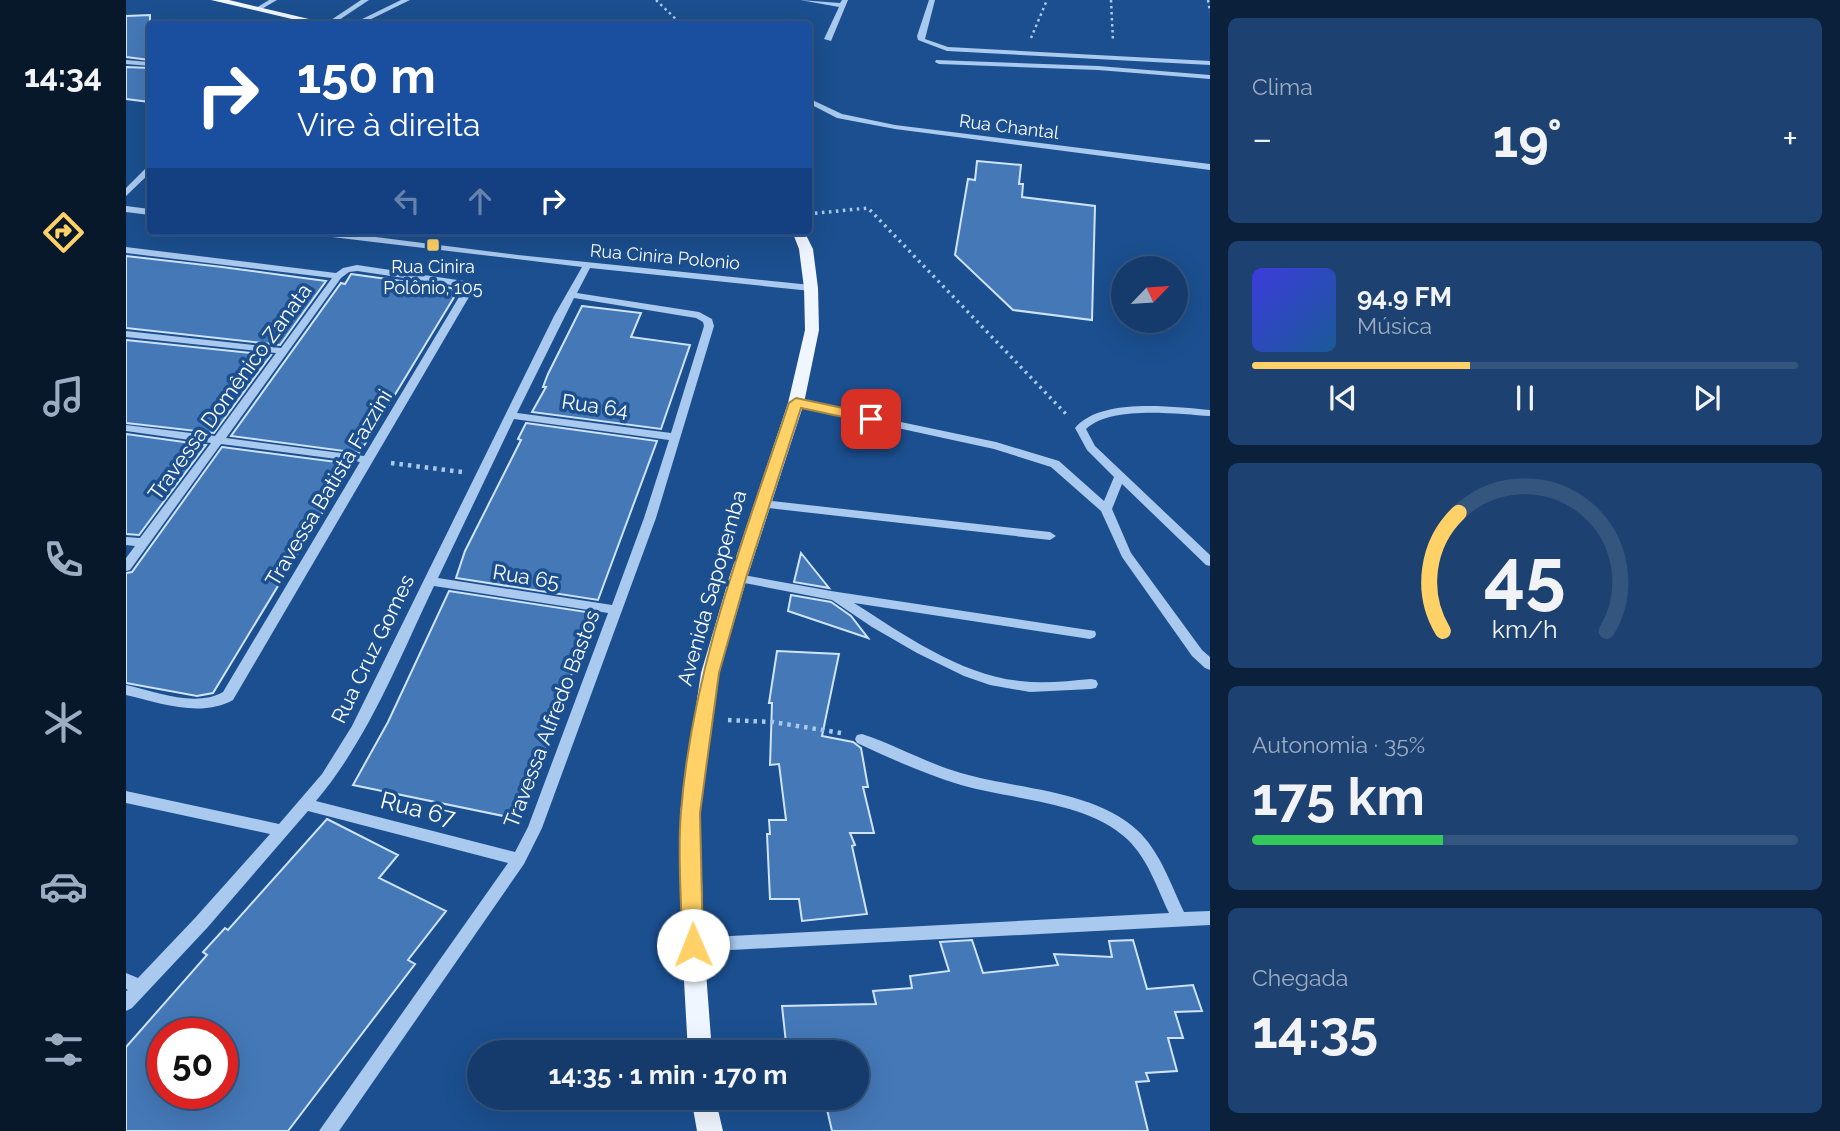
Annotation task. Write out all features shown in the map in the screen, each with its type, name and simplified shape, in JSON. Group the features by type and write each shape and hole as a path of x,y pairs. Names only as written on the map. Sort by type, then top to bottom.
{"main road":[{"path":"216,0 300,21"},
{"name":"Avenida Sapopemba","path":"699,1040 693,945 690,813 710,673 738,578 796,403 812,330 811,288 806,249 799,235"},
{"path":"706,1110 710,1131"}],"street":[{"path":"258,9 274,0"},
{"path":"332,21 366,0"},
{"path":"362,21 407,0"},
{"path":"803,0 844,2 828,39"},
{"path":"932,0 922,40 947,49 1210,63"},
{"path":"126,62 147,64"},
{"path":"939,62 1098,68 1210,78"},
{"name":"Rua Chantal","path":"812,102 841,116 895,127 1210,167"},
{"path":"126,193 147,172"},
{"path":"126,209 147,212"},
{"name":"Rua Cinira Polonio","path":"339,235 587,266 811,288"},
{"name":"Travessa Domênico Zanata","path":"126,250 338,276 126,567"},
{"name":"Rua Cruz Gomes","path":"126,1003 133,984 201,923 305,804 327,778 358,729 587,266"},
{"name":"Travessa Batista Fazzini","path":"126,690 214,705 228,696 471,285 357,268 346,270 338,276"},
{"name":"Travessa Alfredo Bastos","path":"328,1131 519,859 535,828 616,610 675,437 709,326 705,318 571,295"},
{"path":"126,334 284,351"},
{"path":"796,403 996,446 1055,464 1106,509 1126,554 1196,653 1210,665"},
{"path":"1210,413 1157,408 1139,410 1088,421 1080,428 1091,448 1210,562"},
{"name":"Rua 64","path":"511,415 675,437"},
{"path":"126,428 369,460"},
{"path":"1106,509 1120,476"},
{"path":"763,504 1050,536"},
{"path":"126,541 144,543"},
{"path":"738,578 831,595 1090,634"},
{"name":"Rua 65","path":"430,581 616,610"},
{"path":"831,595 877,624 983,678 1009,685 1039,688 1091,684"},
{"path":"862,739 906,760 962,779 1087,810 1114,821 1132,834 1147,852 1180,920"},
{"path":"126,797 280,830"},
{"name":"Rua 67","path":"305,804 519,859"},
{"path":"693,945 1210,918"}],"path":[{"path":"656,0 678,21"},
{"path":"1025,54 1047,0"},
{"path":"1111,0 1113,56"},
{"path":"1208,0 1210,12"},
{"path":"812,214 868,208 1080,428"},
{"path":"369,460 482,475"},
{"path":"703,719 827,729 862,739"}],"building":[{"path":"150,15 150,21 147,21 147,60 126,57 126,16"},
{"path":"126,67 147,68 147,102 126,99"},
{"path":"977,161 1021,165 1019,184 1023,184 1022,197 1095,206 1092,320 1013,310 955,255 968,179 975,180"},
{"path":"126,256 326,281 280,345 126,328"},
{"path":"351,274 459,289 362,449 359,453 231,436 341,283 345,284"},
{"path":"582,306 641,313 631,337 690,345 661,429 532,412"},
{"path":"126,340 271,355 214,433 126,423"},
{"path":"526,423 657,441 598,600 456,578 465,551 521,440 518,439"},
{"path":"126,434 206,445 139,535 126,534"},
{"path":"222,447 352,464 213,693 197,696 126,683 126,573 132,572"},
{"path":"801,553 829,588 794,582"},
{"path":"449,591 593,613 545,750 542,749 531,771 513,818 353,785 388,722"},
{"path":"791,595 831,602 851,616 868,638 788,611"},
{"path":"777,651 839,654 822,736 853,742 861,748 868,787 863,787 874,833 850,833 855,845 852,846 867,914 802,921 799,899 770,899 767,834 770,834 769,820 786,820 779,764 770,765 772,703 769,703"},
{"path":"327,819 398,855 379,878 446,911 408,960 415,964 288,1131 126,1131 126,1047 147,1023 147,1109 238,1109 238,1018 152,1018 207,955 203,952 225,928 228,930"},
{"path":"972,940 983,973 1058,965 1054,954 1112,957 1109,941 1133,940 1147,989 1193,985 1202,1011 1175,1012 1183,1038 1168,1038 1177,1071 1146,1073 1149,1081 1136,1082 1148,1131 832,1131 827,1110 869,1110 869,1040 786,1040 782,1006 876,1004 873,991 912,988 910,976 949,971 940,942"}],"place":[{"name":"Rua Cinira Polônio, 105","path":"433,245"}],"route":[{"path":"693,945 690,813 710,673 738,578 796,403 871,419"}]}
